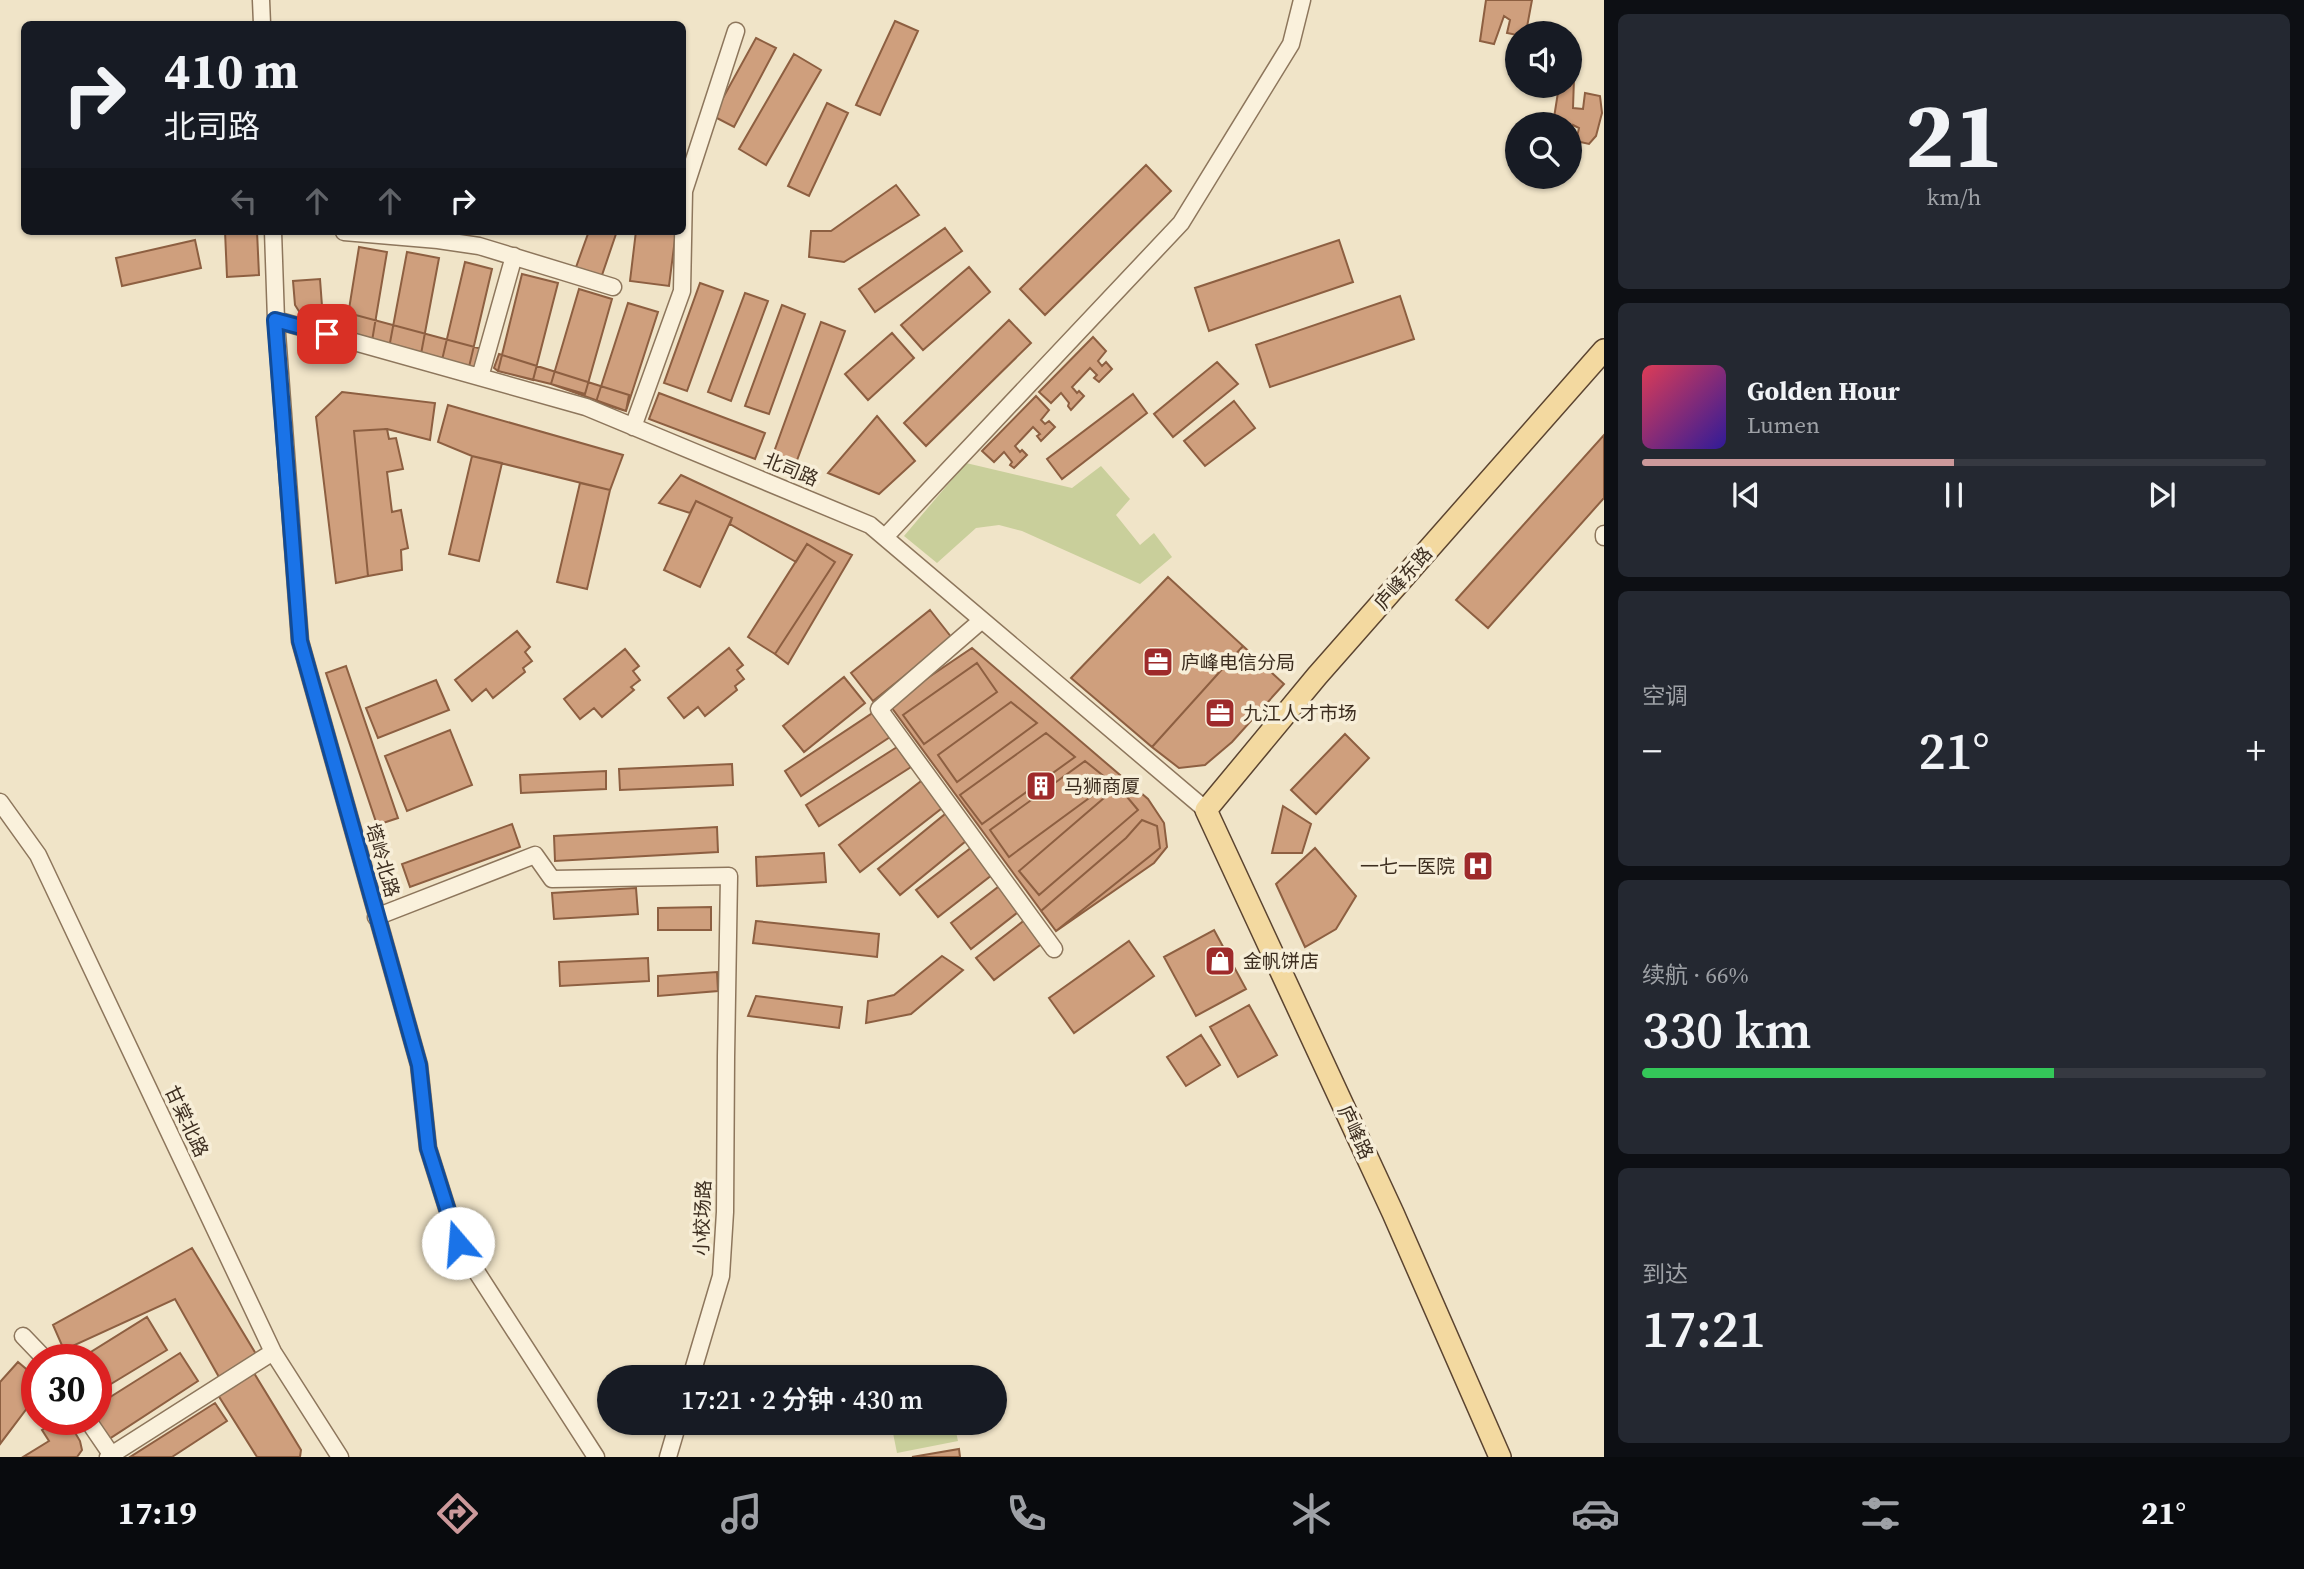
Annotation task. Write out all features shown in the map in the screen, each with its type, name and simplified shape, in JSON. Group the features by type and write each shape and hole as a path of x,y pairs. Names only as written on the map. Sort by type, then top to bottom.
{"main road":[{"name":"庐峰东路","path":"1206,810 1317,676 1603,353"},
{"name":"庐峰路","path":"1206,810 1393,1213 1500,1457"}],"street":[{"path":"261,0 262,21"},
{"path":"885,537 1181,223 1292,44 1302,0"},
{"path":"686,185 736,31"},
{"name":"塔岭北路","path":"274,235 275,320 300,641 419,1065 428,1148 458,1243 596,1457"},
{"path":"379,235 480,246 613,287"},
{"path":"633,427 682,291 683,235"},
{"path":"481,377 514,256"},
{"name":"北司路","path":"275,320 586,407 870,525 1206,810"},
{"path":"982,620 879,709 1054,949"},
{"name":"甘棠北路","path":"0,802 38,855 273,1352 340,1457"},
{"name":"小校场路","path":"376,917 535,855 552,879 729,876 725,1212 721,1276 695,1365"},
{"path":"23,1336 31,1344"},
{"path":"98,1435 111,1456 273,1352"},
{"path":"668,1457 674,1435"}],"green space":[{"path":"966,463 1072,488 1101,466 1130,499 1116,515 1140,545 1154,533 1172,557 1140,584 1022,531 999,525 976,528 937,563 904,536"},
{"path":"893,1435 957,1435 958,1441 897,1453"}],"building":[{"path":"1486,0 1532,0 1528,21 1510,21 1504,16 1494,44 1480,41"},
{"path":"895,21 918,31 880,115 856,105"},
{"path":"756,38 776,48 734,127 713,116"},
{"path":"794,54 821,70 766,165 739,149"},
{"path":"1585,93 1600,96 1602,113 1596,136 1589,144 1582,142 1582,112 1555,112 1557,98 1573,98 1573,108 1583,109"},
{"path":"827,103 848,113 809,196 788,186"},
{"path":"1146,165 1171,191 1045,315 1020,289"},
{"path":"896,185 919,215 844,262 809,257 811,231 831,231"},
{"path":"945,228 962,251 875,312 859,289"},
{"path":"225,235 257,235 259,275 227,277"},
{"path":"588,235 616,235 601,278 575,270"},
{"path":"636,235 675,235 669,286 630,281"},
{"path":"195,240 201,268 122,286 116,258"},
{"path":"1339,240 1353,282 1209,331 1195,288"},
{"path":"359,247 387,252 372,341 345,334"},
{"path":"407,252 439,258 421,354 389,348"},
{"path":"465,262 492,269 469,367 442,360"},
{"path":"969,267 990,292 923,350 901,325"},
{"path":"522,274 558,283 533,380 498,371"},
{"path":"320,279 322,306 482,349 477,368 307,324 295,305 293,281"},
{"path":"320,279 322,306 340,305 328,330 307,324 295,305 293,281"},
{"path":"700,283 723,291 687,391 664,383"},
{"path":"579,289 612,299 585,394 551,384"},
{"path":"745,293 768,301 731,401 708,392"},
{"path":"1400,296 1414,339 1270,387 1256,345"},
{"path":"628,303 658,312 626,411 596,402"},
{"path":"782,305 805,314 769,414 745,406"},
{"path":"1009,320 1031,343 926,446 904,423"},
{"path":"821,322 845,331 793,471 770,463"},
{"path":"892,333 914,358 868,400 845,374"},
{"path":"1093,337 1106,351 1098,361 1102,366 1106,362 1112,369 1099,382 1094,378 1097,375 1090,368 1072,387 1084,396 1071,410 1061,393 1051,403 1039,392"},
{"path":"499,354 629,395 626,411 551,384 498,371 494,368"},
{"path":"1217,362 1238,384 1173,437 1154,414"},
{"path":"342,392 435,403 430,440 387,429 354,431 368,576 336,583 316,417"},
{"path":"659,393 765,433 755,459 649,419"},
{"path":"1133,394 1147,413 1062,479 1047,459"},
{"path":"1036,396 1049,410 1041,420 1045,424 1049,421 1055,427 1041,441 1037,436 1040,434 1033,427 1015,446 1027,455 1014,468 1004,452 994,462 982,451"},
{"path":"1234,401 1255,428 1205,466 1184,441"},
{"path":"448,405 623,455 610,490 472,456 438,442"},
{"path":"877,416 915,461 879,494 828,473"},
{"path":"387,429 389,439 396,438 403,469 387,472 392,512 401,510 408,548 401,550 402,570 368,576 354,431"},
{"path":"1604,435 1604,498 1488,628 1456,600"},
{"path":"472,456 502,463 479,561 449,554"},
{"path":"681,475 852,555 788,664 775,654 835,562 807,544 796,562 730,524 732,518 696,501 690,513 659,503"},
{"path":"580,483 610,490 587,589 557,582"},
{"path":"696,501 732,518 700,587 664,570"},
{"path":"807,544 835,562 775,654 748,637"},
{"name":"庐峰电信分局","path":"1168,577 1243,646 1152,747 1071,678"},
{"path":"930,610 952,638 873,701 851,673"},
{"path":"517,631 530,647 525,652 532,661 523,668 525,672 493,698 486,689 472,701 455,680"},
{"name":"九江人才市场","path":"1243,646 1284,684 1232,742 1205,765 1179,768 1152,747"},
{"path":"729,648 743,665 737,670 744,679 735,686 737,690 705,716 698,707 684,718 668,698"},
{"name":"马狮商厦","path":"972,648 1148,799 1164,823 1167,847 1154,863 1056,931 889,704"},
{"path":"625,649 639,666 633,671 640,680 631,687 634,690 602,717 594,708 580,719 564,699"},
{"path":"977,663 997,692 924,744 903,715"},
{"path":"346,666 398,818 377,825 326,673"},
{"path":"844,677 865,703 804,752 783,726"},
{"path":"436,680 449,710 378,738 366,708"},
{"path":"1011,702 1037,723 957,782 938,755"},
{"path":"874,712 890,737 801,796 785,771"},
{"path":"450,730 472,785 407,811 385,756"},
{"path":"1046,733 1075,757 982,824 960,795"},
{"path":"1345,734 1369,758 1316,814 1291,790"},
{"path":"897,747 911,767 819,826 806,805"},
{"path":"1085,761 1111,782 1009,857 990,830"},
{"path":"732,764 733,785 620,790 619,769"},
{"path":"606,771 606,789 521,793 520,775"},
{"path":"925,778 946,805 860,872 839,845"},
{"path":"1118,786 1138,810 1039,895 1019,871"},
{"path":"1283,806 1311,824 1302,853 1272,853"},
{"path":"950,810 972,836 900,895 878,869"},
{"path":"1142,820 1157,826 1160,848 1056,931 1041,911 1126,838"},
{"path":"512,824 520,847 410,887 402,864"},
{"path":"717,827 718,852 555,861 554,836"},
{"path":"976,844 997,871 938,917 916,890"},
{"path":"1315,848 1356,896 1336,929 1305,947 1276,884"},
{"path":"824,853 826,882 757,886 756,857"},
{"path":"1002,884 1022,909 971,949 951,923"},
{"path":"636,888 638,914 554,919 552,893"},
{"path":"711,907 711,930 658,930 658,908"},
{"path":"1026,919 1044,942 994,980 976,958"},
{"path":"756,921 879,934 877,957 753,943"},
{"path":"1214,930 1246,989 1196,1016 1164,957"},
{"path":"1129,941 1154,976 1074,1033 1049,998"},
{"path":"942,956 963,970 911,1014 866,1023 868,1001 894,995"},
{"path":"648,958 649,981 560,986 559,962"},
{"path":"717,972 718,991 658,996 658,976"},
{"path":"756,996 842,1007 839,1028 748,1016"},
{"path":"1249,1005 1277,1055 1238,1077 1210,1027"},
{"path":"1201,1035 1220,1065 1186,1086 1167,1057"},
{"path":"192,1248 256,1354 219,1377 175,1299 77,1344 61,1344 53,1325"},
{"path":"147,1317 167,1350 112,1383 112,1344 104,1344"},
{"path":"180,1353 198,1381 109,1439 106,1435 112,1435 112,1396"},
{"path":"18,1362 21,1365 21,1416 0,1444 0,1382"},
{"path":"254,1373 301,1450 300,1457 257,1457 218,1395"},
{"path":"215,1403 227,1421 172,1457 130,1457"},
{"path":"45,1435 76,1435 82,1450 77,1457 23,1457 49,1441"},
{"path":"959,1449 960,1457 912,1457"}],"place":[{"name":"庐峰电信分局","path":"1158,662"},
{"name":"九江人才市场","path":"1220,713"},
{"name":"马狮商厦","path":"1041,786"},
{"name":"一七一医院","path":"1478,866"},
{"name":"金帆饼店","path":"1220,961"}],"route":[{"path":"327,334 275,320 300,641 419,1065 428,1148 458,1243"}]}
